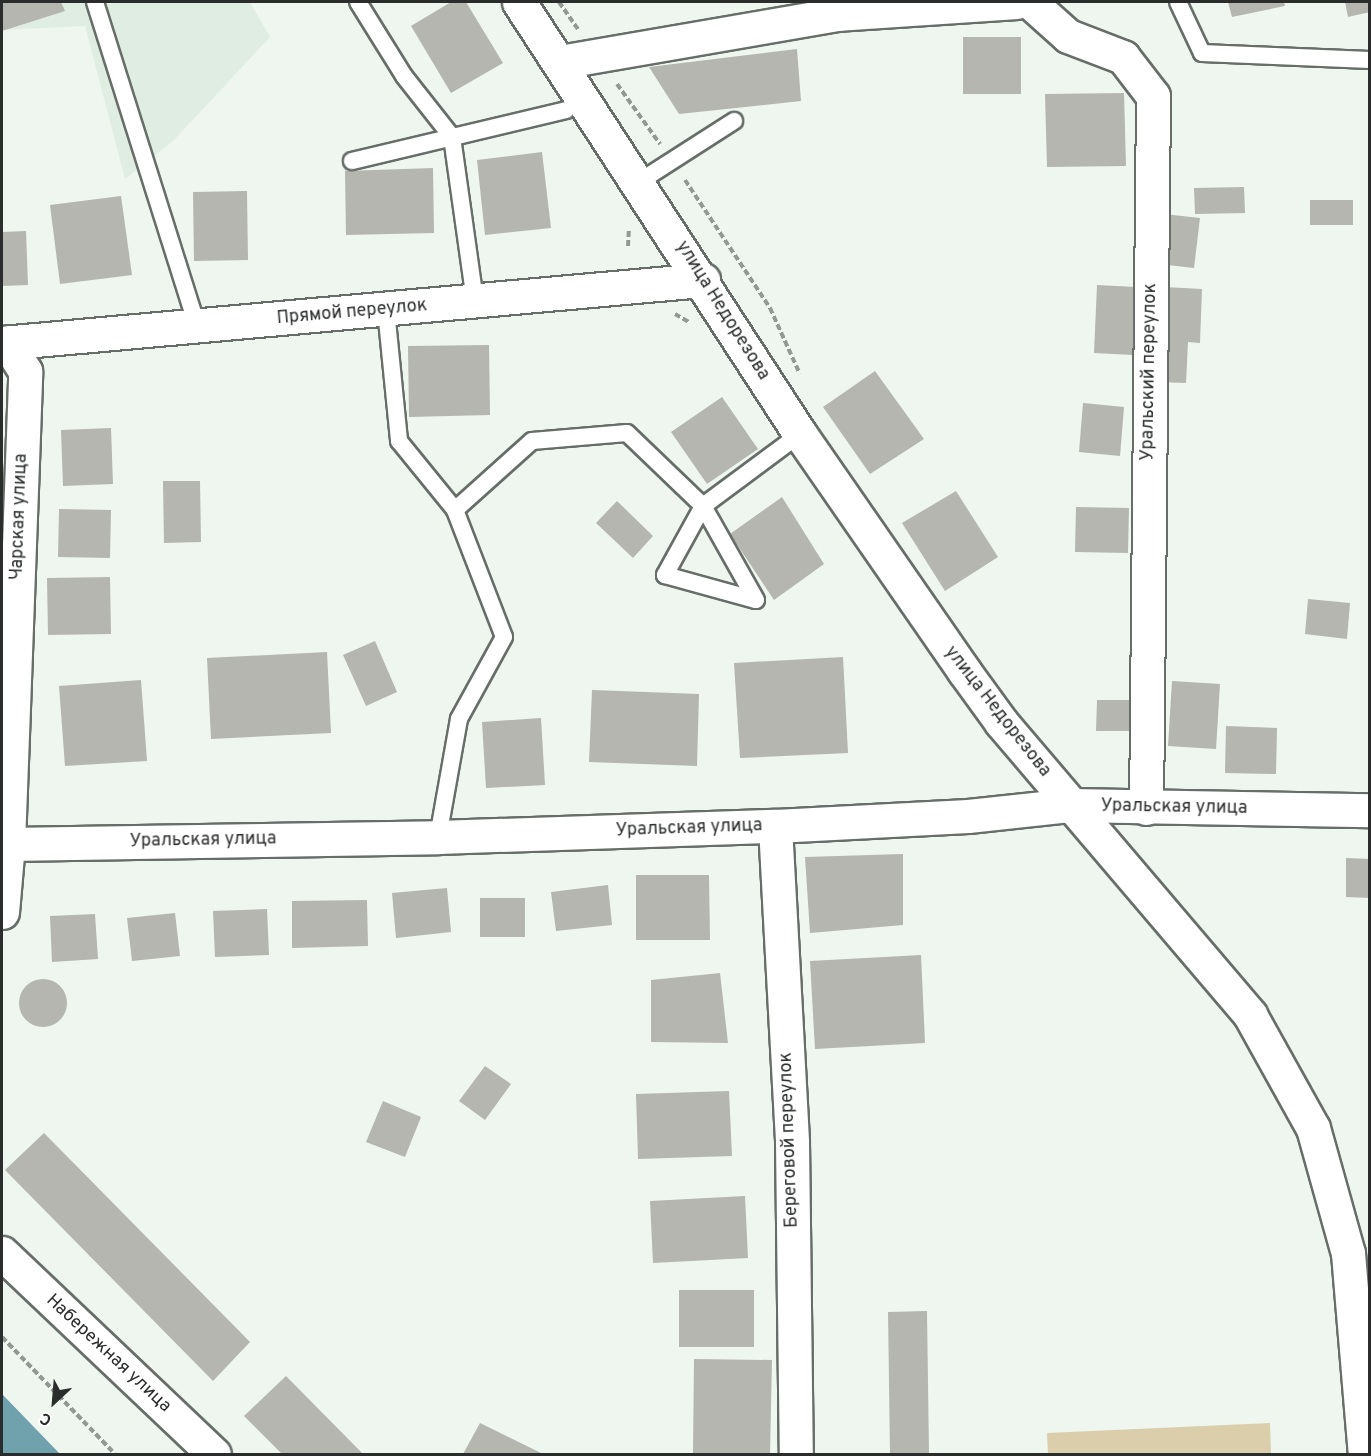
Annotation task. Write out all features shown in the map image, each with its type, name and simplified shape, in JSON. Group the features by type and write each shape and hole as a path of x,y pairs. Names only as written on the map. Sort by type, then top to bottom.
{"street":[{"name":"улица Недорезова","path":"519,2 703,280 800,434 1001,722 1250,1015 1313,1128 1348,1253 1366,1448"},
{"path":"560,62 837,14 1016,2"},
{"name":"Уральский переулок","path":"1030,2 1068,36 1123,57 1153,96 1146,808"},
{"name":"Прямой переулок","path":"4,343 703,280"},
{"name":"Чарская улица","path":"2,912 8,844 25,371 4,343"},
{"name":"Уральская улица","path":"8,844 438,837 775,826 968,816 1071,805 1370,810"},
{"name":"Береговой переулок","path":"775,826 792,1142 796,1455"},
{"name":"Набережная улица","path":"2,1253 214,1455"}],"lane":[{"path":"95,2 197,326"},
{"path":"358,2 404,76 452,137 475,302"},
{"path":"1179,2 1202,53 1370,60"},
{"path":"352,161 566,110"},
{"path":"639,182 734,121"},
{"path":"386,310 399,441 455,510 504,638 459,719 438,837"},
{"path":"455,510 532,441 627,433 703,506 756,600 665,575 703,506 800,434"}],"path":[{"path":"559,2 583,36"},
{"path":"617,84 770,308"},
{"path":"2,1336 115,1455"}],"shaded area":[{"path":"2,2 250,2 270,37 173,141 125,179 85,26 2,30"},
{"path":"1270,1423 1271,1454 1048,1454 1047,1433"}],"water":[{"path":"2,1394 60,1454 2,1454"}],"building":[{"path":"2,2 61,2 65,11 2,31"},
{"path":"451,2 466,2 503,63 451,93 411,26"},
{"path":"1228,2 1284,2 1285,6 1232,17"},
{"path":"1345,2 1370,2 1370,12 1348,17"},
{"path":"963,37 1021,37 1021,94 963,94"},
{"path":"797,49 801,101 679,114 649,67"},
{"path":"1124,93 1126,166 1047,167 1045,94"},
{"path":"542,152 551,228 485,235 477,160"},
{"path":"433,168 434,233 346,235 345,171"},
{"path":"1244,187 1245,213 1195,214 1194,188"},
{"path":"247,191 248,260 194,261 193,192"},
{"path":"121,196 132,275 60,284 50,205"},
{"path":"1310,200 1353,200 1353,225 1310,225"},
{"path":"1164,214 1200,218 1194,268 1159,264"},
{"path":"26,231 28,285 2,286 2,232"},
{"path":"1097,285 1136,287 1133,355 1094,353"},
{"path":"1164,287 1202,289 1200,343 1188,342 1186,383 1159,382"},
{"path":"489,345 490,415 409,417 408,346"},
{"path":"875,371 924,439 870,474 823,407"},
{"path":"722,397 758,449 707,484 671,432"},
{"path":"1083,403 1124,407 1120,456 1079,452"},
{"path":"111,428 113,484 63,486 61,430"},
{"path":"163,481 200,481 201,542 164,543"},
{"path":"956,491 998,557 945,591 902,523"},
{"path":"782,497 824,564 774,600 730,534"},
{"path":"617,501 653,536 633,558 596,523"},
{"path":"1076,507 1129,508 1128,553 1075,552"},
{"path":"59,509 111,510 110,558 58,557"},
{"path":"110,577 111,634 48,635 47,578"},
{"path":"1308,599 1350,603 1347,639 1305,634"},
{"path":"375,641 397,692 366,706 343,655"},
{"path":"327,652 331,733 211,739 207,658"},
{"path":"843,657 848,753 740,758 734,663"},
{"path":"141,680 147,761 65,766 59,686"},
{"path":"1172,681 1220,684 1216,749 1168,746"},
{"path":"592,690 699,694 697,766 589,762"},
{"path":"1097,700 1132,700 1131,731 1096,731"},
{"path":"541,718 545,785 486,788 482,722"},
{"path":"1226,726 1277,728 1276,774 1225,773"},
{"path":"903,854 903,925 810,933 805,857"},
{"path":"1346,858 1370,859 1370,898 1346,897"},
{"path":"636,875 709,875 710,940 636,940"},
{"path":"608,885 612,925 556,931 551,892"},
{"path":"447,888 451,932 396,938 392,893"},
{"path":"480,898 525,898 525,937 480,937"},
{"path":"367,900 368,946 292,948 292,901"},
{"path":"267,909 269,955 215,957 213,911"},
{"path":"175,913 180,956 132,961 127,918"},
{"path":"95,914 98,959 52,962 50,916"},
{"path":"921,955 925,1043 815,1049 810,961"},
{"path":"720,973 728,1043 651,1042 651,980"},
{"path":"38,979 48,979 60,986 67,998 67,1008 60,1020 48,1027 38,1027 23,1016 19,1008 19,998 30,983"},
{"path":"485,1066 511,1084 485,1120 459,1101"},
{"path":"729,1091 732,1156 638,1159 636,1094"},
{"path":"383,1101 421,1117 405,1157 366,1142"},
{"path":"44,1133 250,1342 213,1381 5,1170"},
{"path":"745,1196 748,1258 653,1263 650,1201"},
{"path":"679,1290 754,1290 754,1347 679,1347"},
{"path":"927,1311 929,1454 890,1454 888,1312"},
{"path":"694,1359 772,1360 770,1454 693,1454"},
{"path":"286,1376 363,1454 282,1454 244,1416"},
{"path":"480,1423 543,1454 463,1454"}]}
